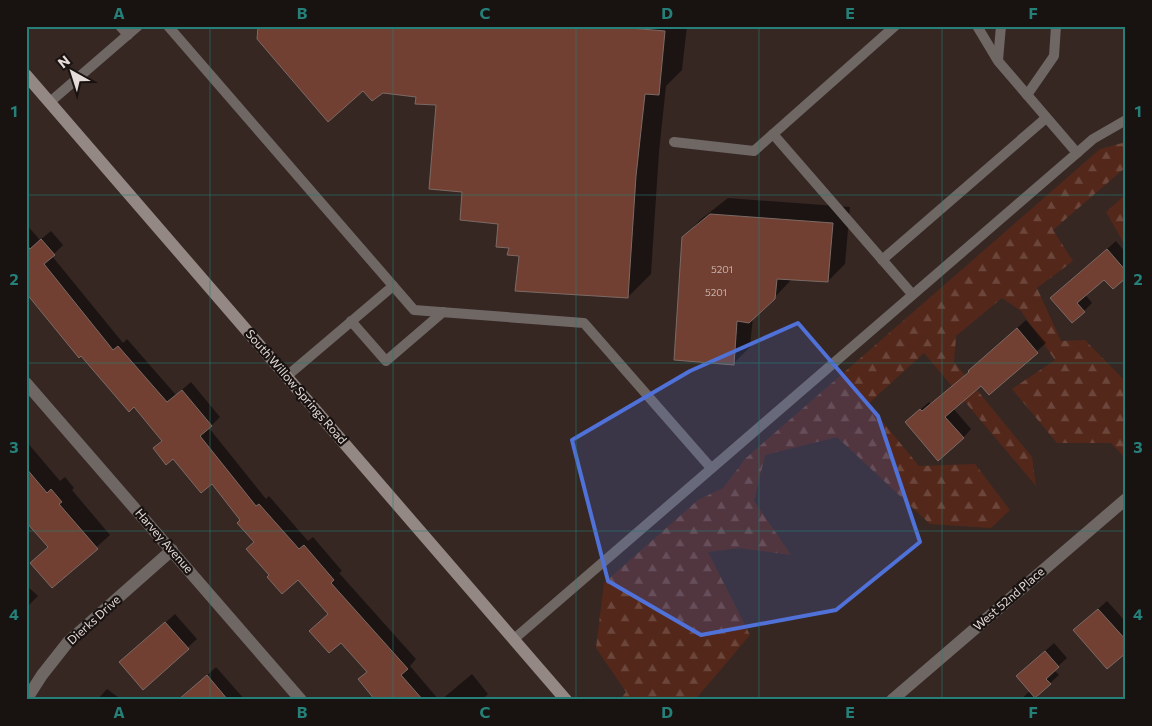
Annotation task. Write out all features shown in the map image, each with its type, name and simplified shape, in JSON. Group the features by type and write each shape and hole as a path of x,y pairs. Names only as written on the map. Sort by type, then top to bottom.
{"street":[{"name":"South Willow Springs Road","path":"26,75 566,700"},
{"name":"Harvey Avenue","path":"26,383 301,700"},
{"name":"West 52nd Place","path":"892,700 1126,499"},
{"name":"Dierks Drive","path":"26,700 42,675 68,642 172,550"}],"lane":[{"path":"120,26 128,35"},
{"path":"50,102 138,26"},
{"path":"168,26 414,310 584,323 711,468"},
{"path":"674,142 754,151 895,26"},
{"path":"977,26 998,60 1077,153"},
{"path":"998,60 1000,26"},
{"path":"1027,95 1054,56 1056,26"},
{"path":"882,260 1046,118"},
{"path":"514,638 1093,139 1126,120"},
{"path":"773,134 912,294"},
{"path":"286,376 393,286"},
{"path":"351,321 386,361 443,312"}],"highlighted area":[{"path":"798,323 878,416 920,542 836,610 701,635 608,581 572,440 690,371"}],"green space":[{"path":"1126,142 1126,167 1053,230 1073,261 1037,288 1061,341 1085,340 1126,382 1126,459 1111,443 1057,443 1012,389 1055,360 1021,311 1002,298 956,336 954,362 1032,457 1036,486 924,353 868,404 919,466 975,464 1010,510 991,528 930,524 837,437 765,455 754,501 791,555 739,548 708,552 750,635 695,700 620,700 626,692 596,648 604,583 698,500 723,488 746,458 1100,149"},
{"path":"1126,194 1126,247 1106,212"}],"building":[{"path":"258,26 630,26 630,28 665,31 659,95 645,94 636,176 628,298 515,291 519,256 507,255 509,248 496,247 498,224 460,220 462,192 429,189 436,105 415,104 416,97 383,93 372,101 363,91 328,122 257,39"},
{"path":"710,214 833,223 828,282 777,279 775,299 749,323 737,321 734,365 674,360 682,237"},
{"path":"41,239 55,255 44,264 113,350 118,346 167,402 182,390 212,426 200,436 256,506 259,504 299,549 304,545 334,580 331,583 408,669 401,675 423,700 375,700 358,679 367,672 341,643 329,653 309,631 328,614 298,580 282,594 267,577 269,575 246,549 254,542 237,523 240,520 212,484 201,493 173,459 166,465 153,448 162,441 134,407 129,412 81,356 79,358 26,293 26,244 30,249"},
{"path":"1107,249 1126,271 1126,278 1113,289 1104,280 1077,303 1085,312 1072,323 1050,298"},
{"path":"1017,328 1038,353 989,395 981,386 945,417 964,438 938,461 905,422 920,409 922,411 969,372"},
{"path":"26,468 47,493 51,489 62,502 59,504 98,549 52,588 30,563 48,547 26,522"},
{"path":"1098,609 1126,640 1126,653 1107,669 1073,630"},
{"path":"165,622 189,649 143,690 119,662"},
{"path":"1045,651 1059,667 1046,679 1051,684 1035,698 1016,676"},
{"path":"207,675 228,700 178,700"}]}
